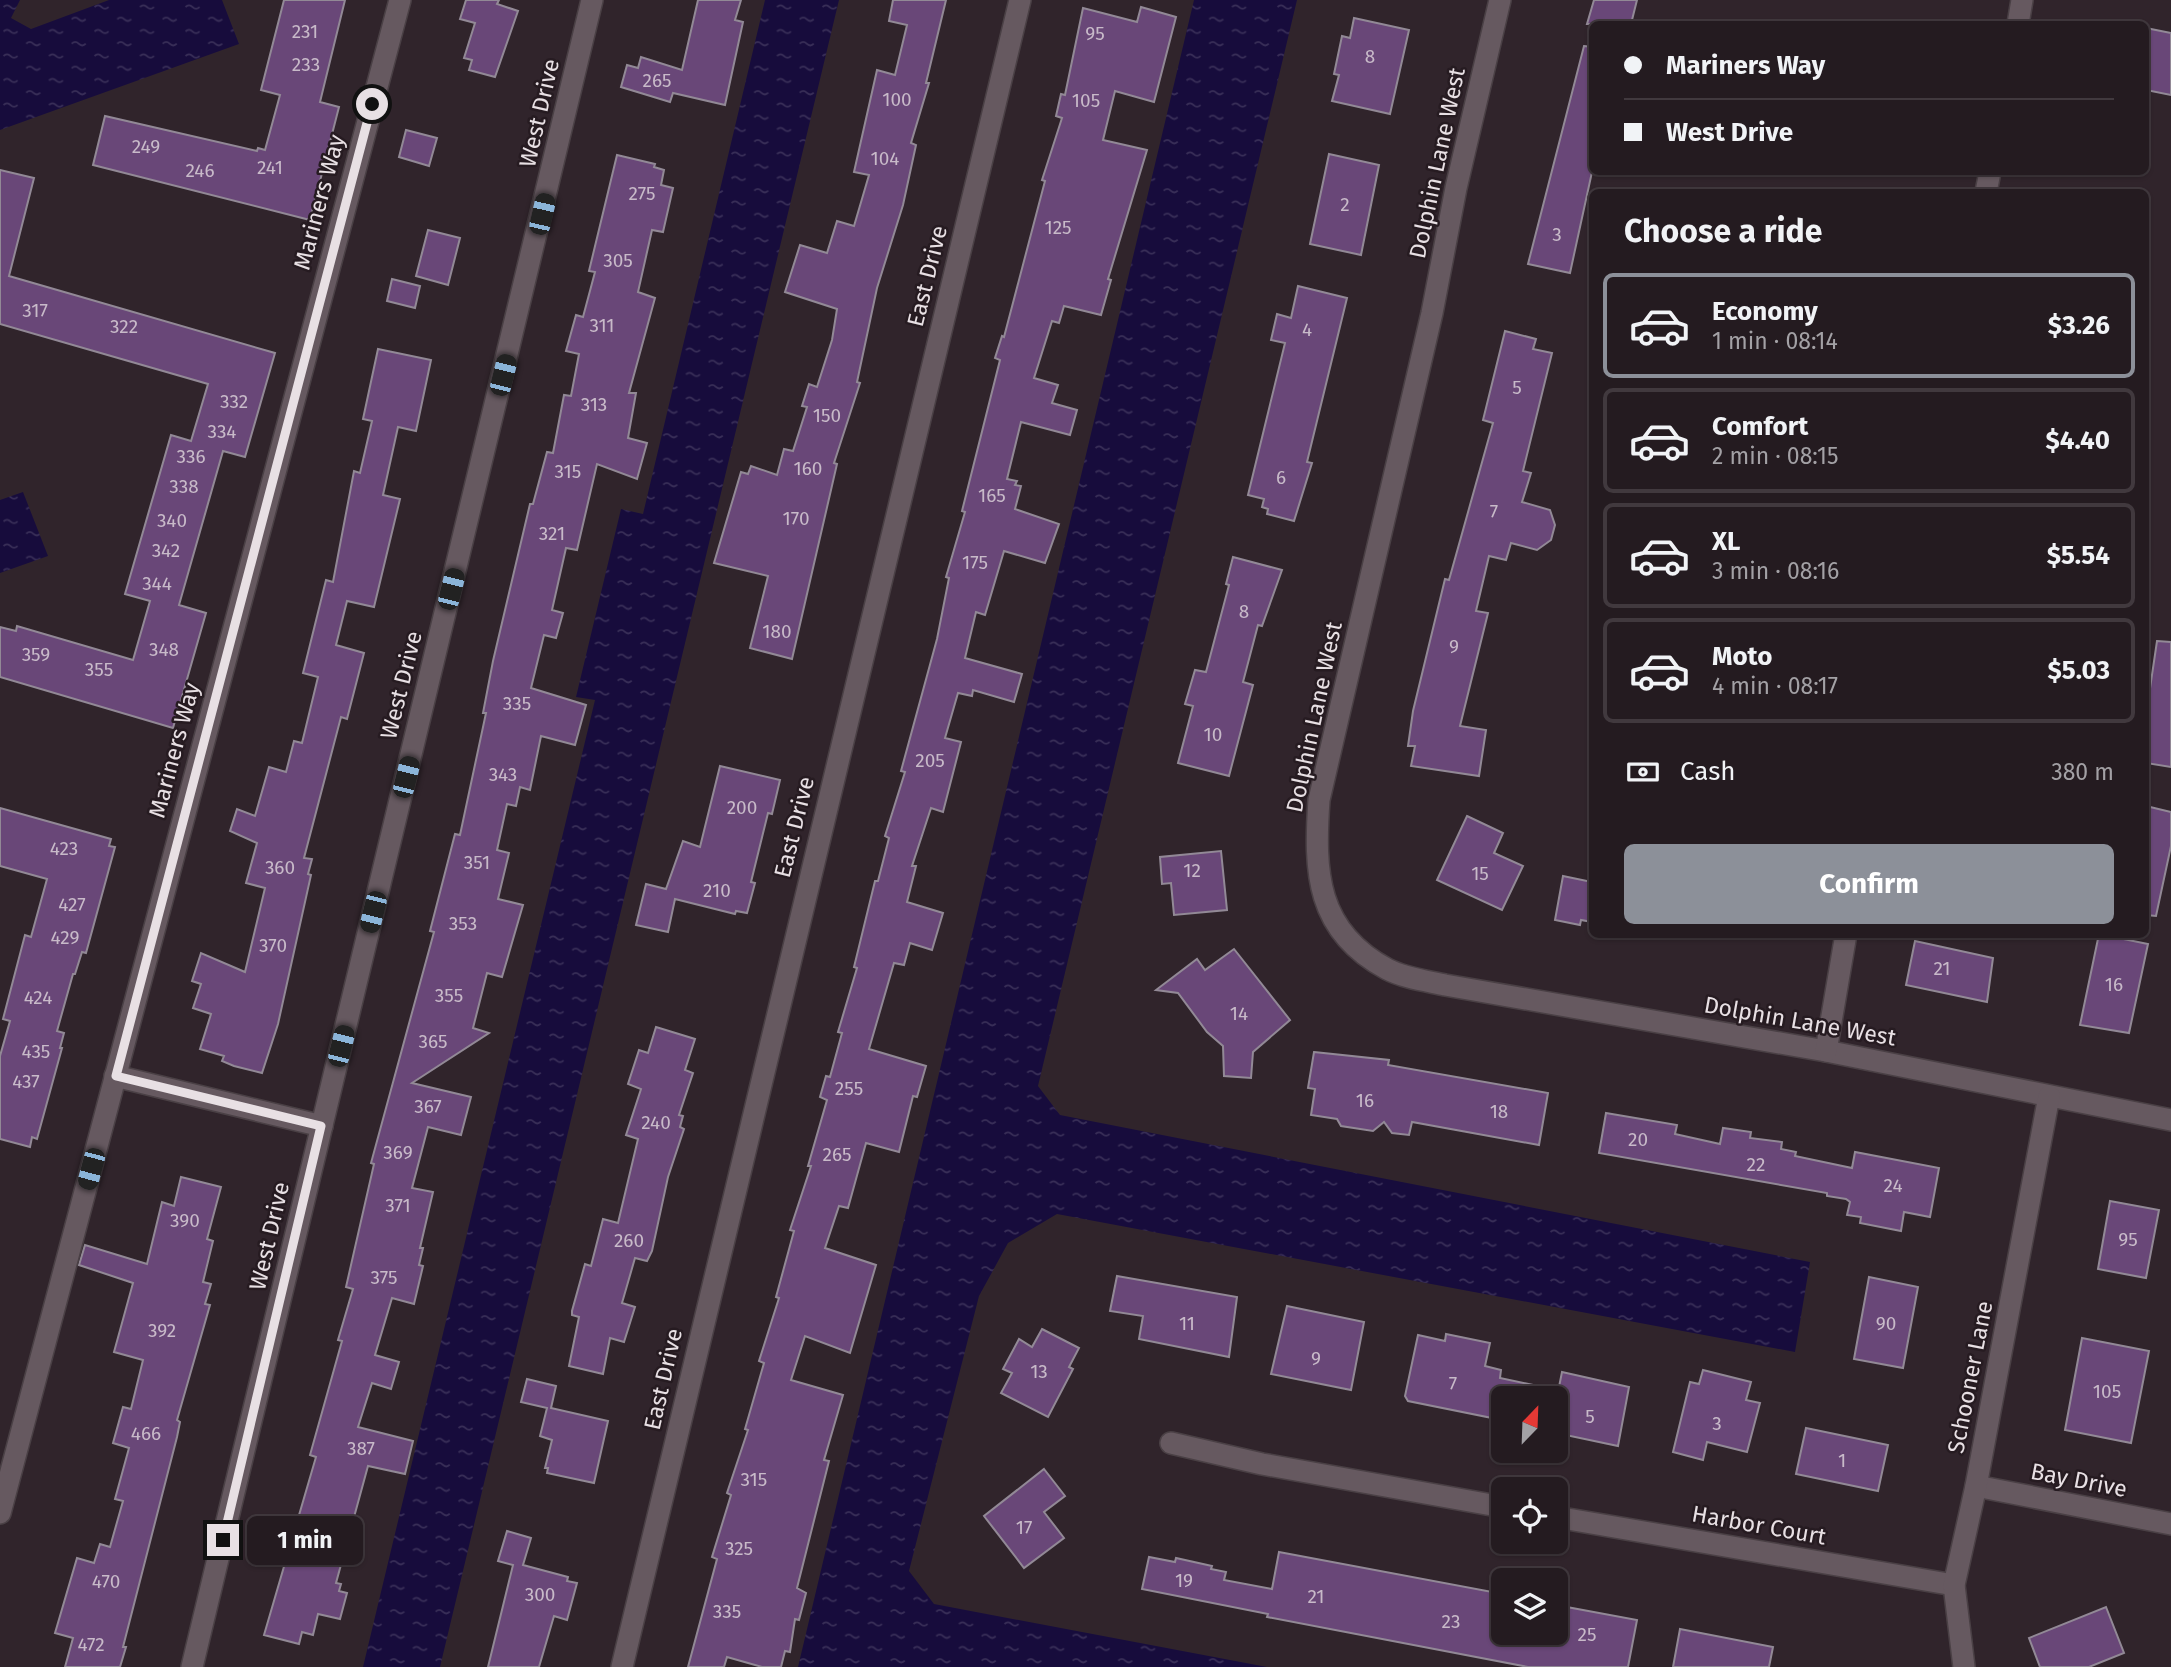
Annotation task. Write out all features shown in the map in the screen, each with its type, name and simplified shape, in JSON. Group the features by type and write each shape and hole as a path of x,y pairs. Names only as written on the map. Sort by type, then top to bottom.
{"street":[{"name":"Mariners Way","path":"0,1513 400,0"},
{"name":"West Drive","path":"192,1667 592,0"},
{"name":"East Drive","path":"622,1667 1020,0"},
{"name":"Dolphin Lane West","path":"1500,0 1457,188 1432,313 1319,800 1315,850 1323,901 1351,942 1388,970 1445,985 1826,1051 2171,1120"},
{"path":"2018,21 2022,0"},
{"path":"1826,1051 1845,938"},
{"path":"116,1076 321,1126"},
{"name":"Schooner Lane","path":"1964,1667 1954,1585 1976,1486 2049,1096"},
{"path":"1171,1443 1262,1464 1491,1505"},
{"name":"Bay Drive","path":"1976,1486 2171,1524"},
{"name":"Harbor Court","path":"1568,1519 1954,1585"}],"water":[{"path":"0,0 20,0 11,18 31,29 109,0 222,0 239,44 0,130"},
{"path":"765,0 839,0 440,1667 363,1667 595,700 576,697 621,509 643,514"},
{"path":"1194,0 1297,0 1038,1086 1060,1115 1810,1262 1795,1352 1057,1214 1008,1243 979,1296 909,1571 934,1604 1267,1667 798,1667"},
{"path":"23,492 48,556 0,573 0,500"}],"building":[{"path":"284,0 345,0 320,102 339,107 310,220 93,165 105,116 257,151 258,148 265,150 280,95 261,90"},
{"path":"466,0 499,0 497,4 518,11 495,77 469,70 472,60 464,58 475,23 460,19"},
{"path":"698,0 741,0 735,20 743,22 725,105 673,93 670,102 621,87 627,65 638,68 641,57 682,70"},
{"path":"893,0 946,0 926,83 929,83 911,143 916,145 903,205 877,288 857,382 860,383 834,463 837,464 792,659 750,648 768,576 714,563 741,472 748,474 751,466 777,475 784,449 793,451 807,407 802,406 809,384 817,387 832,340 837,309 785,292 800,245 827,253 837,221 854,226 869,175 854,172 877,70 895,75 907,25 889,21"},
{"path":"1594,0 1637,0 1632,21 1589,21 1587,24"},
{"path":"1141,7 1176,17 1154,102 1115,91 1103,140 1147,150 1108,279 1111,280 1101,315 1064,306 1059,323 1052,321 1034,378 1058,385 1052,403 1077,410 1070,435 1021,422 1007,479 1017,481 1015,485 1021,486 1015,509 1059,524 1045,563 1004,551 985,615 976,612 965,658 1022,674 1014,702 973,690 972,696 958,693 945,738 961,742 943,812 931,808 912,866 916,866 907,902 943,913 932,950 910,943 904,965 894,963 869,1049 926,1066 917,1097 913,1096 899,1152 866,1143 848,1208 839,1206 825,1248 876,1265 850,1353 805,1336 791,1380 843,1395 824,1460 829,1461 797,1588 806,1593 799,1620 795,1619 790,1652 785,1651 781,1667 762,1667 727,1657 724,1667 688,1667 717,1559 712,1557 731,1495 727,1493 748,1430 745,1429 764,1363 759,1361 779,1298 776,1297 794,1231 790,1230 811,1166 808,1166 827,1100 820,1097 826,1076 830,1077 842,1033 838,1032 857,968 854,967 875,881 878,881 889,838 885,836 905,772 901,771 937,639 949,578 946,577 965,512 962,511 1000,360 995,358 1002,336 1004,337 1045,181 1042,180 1062,118 1056,116 1061,94 1065,95 1083,8 1137,22"},
{"path":"1354,18 1409,30 1390,114 1332,101 1339,75 1334,74 1342,36 1350,38"},
{"path":"2149,29 2171,33 2171,95 2149,91"},
{"path":"1584,46 1589,47 1589,175 1591,175 1570,273 1528,264"},
{"path":"406,130 437,138 429,166 399,157"},
{"path":"1329,154 1379,165 1361,255 1310,244"},
{"path":"617,155 655,164 654,167 664,170 661,185 673,188 663,232 652,230 638,292 655,298 629,393 636,393 628,438 647,443 637,479 597,464 577,550 566,548 552,610 563,613 556,638 544,635 531,688 586,705 575,745 541,736 530,790 520,787 516,806 507,804 497,850 509,853 498,899 523,905 502,977 487,973 473,1028 489,1033 412,1083 471,1097 461,1135 428,1127 412,1188 433,1192 420,1248 423,1248 419,1265 423,1266 414,1304 392,1298 375,1355 399,1362 391,1389 372,1383 358,1427 413,1441 405,1474 368,1466 336,1583 341,1584 339,1591 347,1593 340,1619 318,1614 313,1635 302,1632 299,1644 264,1635 316,1457 310,1455 342,1341 338,1340 353,1289 346,1287 374,1164 371,1163 434,932 430,931 455,834 460,835 486,713 483,713 493,661 530,504 533,504 547,452 553,453 564,395 571,396 579,354 566,351 576,315 583,317 595,272 589,271"},
{"path":"0,170 34,178 9,276 275,353 245,457 223,451 179,605 206,613 173,728 0,677 0,627 16,631 17,626 133,660 150,601 125,594 171,435 191,441 208,384 0,324"},
{"path":"428,230 460,238 448,285 416,276"},
{"path":"392,279 420,286 415,308 387,301"},
{"path":"1298,286 1347,298 1307,462 1312,463 1294,521 1267,514 1268,509 1262,507 1264,499 1248,495 1285,343 1271,340 1277,314 1291,318"},
{"path":"1505,331 1536,339 1533,349 1552,353 1523,471 1531,473 1522,502 1550,510 1555,525 1551,540 1537,550 1511,543 1506,560 1489,556 1476,611 1488,613 1460,726 1486,730 1479,776 1411,766 1415,746 1408,746 1413,711 1445,579 1449,580 1493,423 1483,420"},
{"path":"378,349 431,360 416,431 398,427 383,495 400,499 374,607 347,601 336,645 364,653 347,719 341,717 304,858 312,859 308,874 311,875 278,1024 262,1073 234,1066 222,1061 224,1056 200,1049 211,1014 193,1008 201,984 192,981 201,953 245,972 265,888 246,883 257,843 230,831 237,809 255,816 269,767 286,772 294,741 302,743 318,677 303,673 326,580 333,582 354,471 360,473 372,421 363,419"},
{"path":"1233,557 1282,570 1262,626 1258,625 1243,682 1253,685 1229,776 1178,763 1193,706 1185,704 1195,670 1206,672 1229,585 1226,584"},
{"path":"2157,641 2171,642 2171,767 2149,763 2149,695"},
{"path":"720,766 780,780 772,814 768,813 751,882 755,883 747,913 736,911 735,914 675,899 668,932 636,925 646,884 666,889 683,841 700,847"},
{"path":"2149,807 2171,812 2171,846 2156,916 2149,915"},
{"path":"0,808 111,839 109,846 115,847 86,953 82,952 73,974 57,1031 64,1033 62,1048 37,1139 32,1137 30,1147 0,1139 0,1056 10,1021 3,1019 25,935 31,937 47,879 0,866"},
{"path":"1467,816 1503,833 1494,853 1523,866 1502,910 1437,880"},
{"path":"1221,851 1227,910 1174,915 1171,883 1162,884 1160,857"},
{"path":"1563,876 1589,881 1589,921 1581,920 1580,925 1555,920"},
{"path":"2098,938 2119,938 2148,944 2129,1033 2080,1025"},
{"path":"1915,941 1993,958 1987,1002 1906,985"},
{"path":"1234,949 1290,1020 1253,1052 1251,1078 1224,1076 1223,1046 1207,1032 1178,993 1156,990 1197,959 1205,970"},
{"path":"656,1027 695,1039 685,1070 693,1073 679,1115 683,1116 680,1127 684,1129 668,1177 652,1251 647,1261 635,1258 622,1303 635,1307 624,1342 610,1338 603,1374 569,1366 579,1317 572,1315 572,1311 585,1264 591,1266 603,1219 618,1223 638,1139 626,1135 641,1089 628,1084 639,1050 648,1053"},
{"path":"1314,1052 1389,1060 1388,1065 1548,1093 1539,1145 1412,1122 1409,1135 1392,1133 1384,1122 1373,1131 1341,1126 1337,1119 1311,1115 1315,1089 1308,1088"},
{"path":"1606,1113 1677,1125 1675,1134 1720,1144 1723,1128 1751,1132 1750,1138 1782,1142 1781,1149 1796,1152 1795,1156 1852,1168 1855,1152 1939,1168 1930,1217 1904,1212 1901,1231 1860,1223 1861,1217 1847,1215 1850,1202 1827,1196 1827,1193 1599,1153"},
{"path":"181,1177 221,1187 207,1239 213,1241 203,1282 211,1284 205,1304 210,1305 177,1420 180,1422 177,1437 120,1667 65,1667 73,1638 55,1633 77,1558 94,1563 100,1544 110,1547 123,1501 115,1499 129,1448 113,1443 123,1407 131,1409 143,1360 114,1352 133,1283 79,1265 85,1245 147,1264 162,1202 174,1206"},
{"path":"2110,1201 2159,1210 2146,1278 2098,1269"},
{"path":"1117,1276 1237,1297 1229,1357 1139,1339 1143,1316 1110,1311"},
{"path":"1869,1277 1918,1287 1903,1368 1854,1359"},
{"path":"1287,1306 1364,1322 1351,1390 1271,1374"},
{"path":"1042,1329 1079,1348 1069,1367 1073,1369 1048,1417 1001,1393 1012,1373 1003,1369 1019,1339 1032,1347"},
{"path":"1446,1334 1490,1343 1485,1366 1501,1370 1500,1378 1538,1386 1491,1386 1491,1418 1408,1401 1405,1396 1418,1335 1445,1341"},
{"path":"2082,1338 2149,1351 2131,1443 2065,1430"},
{"path":"1703,1370 1751,1382 1746,1400 1760,1403 1747,1452 1707,1442 1703,1460 1673,1452 1690,1382 1699,1384"},
{"path":"1562,1372 1629,1387 1618,1446 1568,1436 1568,1386 1559,1386"},
{"path":"527,1379 556,1386 551,1408 608,1421 594,1483 547,1473 548,1468 545,1468 552,1440 540,1436 547,1408 521,1402"},
{"path":"1806,1428 1888,1445 1878,1491 1796,1474"},
{"path":"1044,1469 1065,1496 1044,1512 1064,1538 1024,1568 984,1516"},
{"path":"507,1531 531,1538 523,1565 568,1577 567,1581 577,1583 567,1620 554,1616 539,1667 488,1667 513,1565 498,1561"},
{"path":"1279,1552 1491,1592 1491,1645 1568,1645 1568,1607 1637,1620 1628,1667 1528,1667 1267,1617 1268,1614 1142,1589 1149,1557 1175,1562 1176,1558 1212,1566 1211,1569 1226,1572 1224,1580 1272,1589"},
{"path":"2106,1607 2124,1653 2089,1667 2040,1667 2029,1638"},
{"path":"1680,1629 1773,1647 1769,1667 1673,1667"}],"route":[{"path":"223,1540 321,1126 116,1076 372,104"}]}
